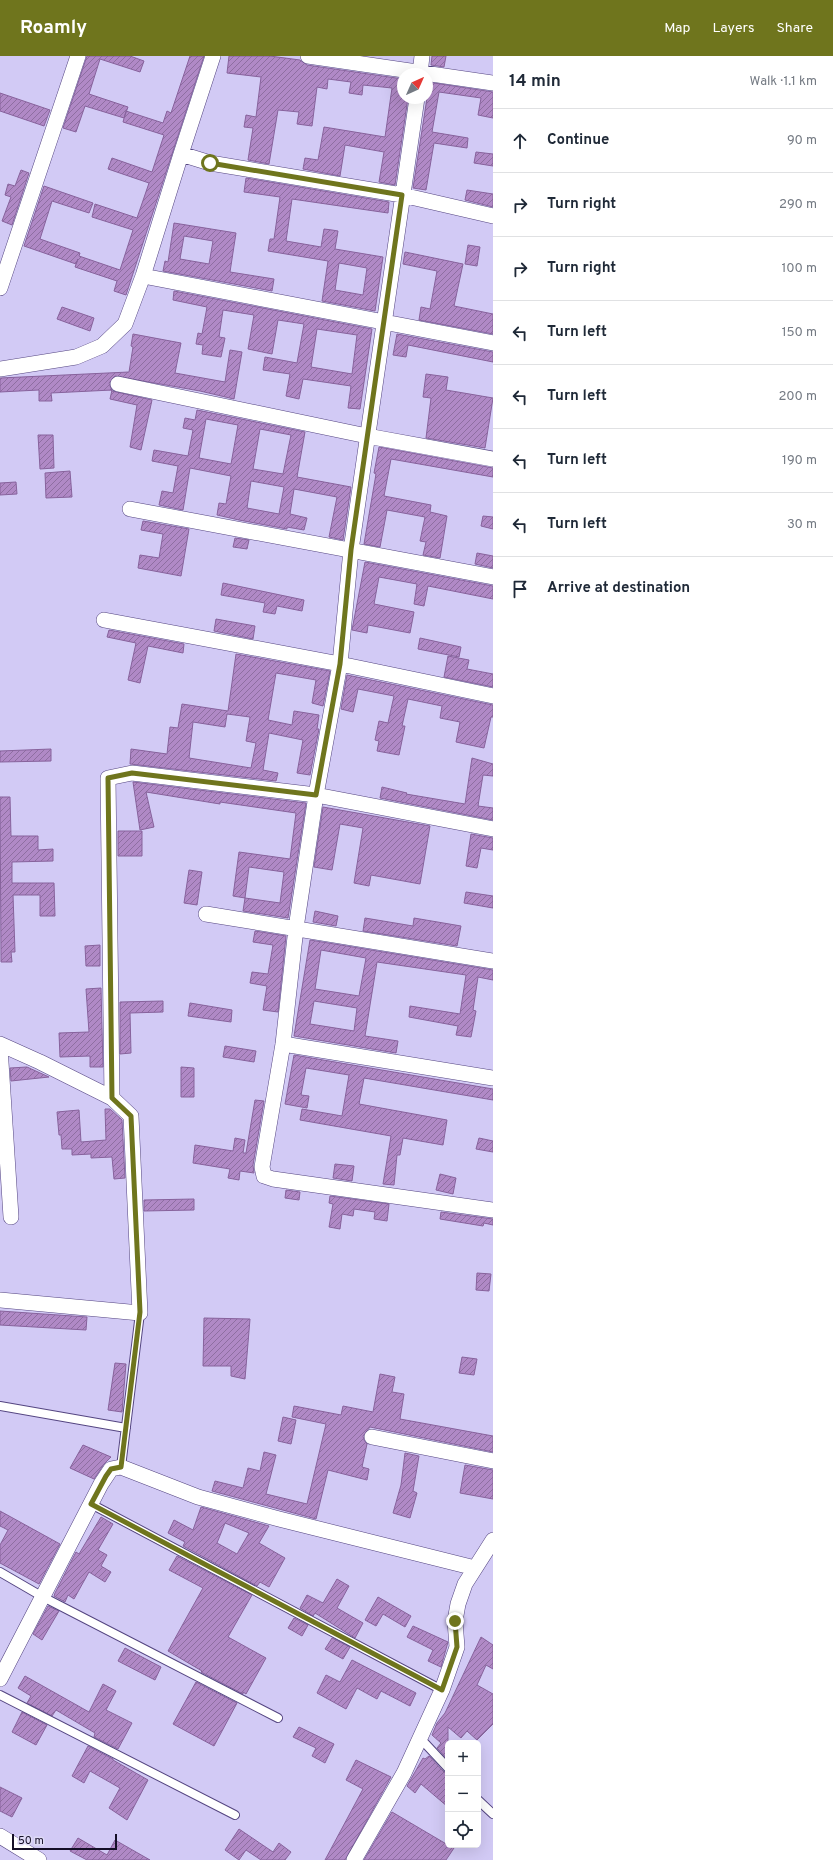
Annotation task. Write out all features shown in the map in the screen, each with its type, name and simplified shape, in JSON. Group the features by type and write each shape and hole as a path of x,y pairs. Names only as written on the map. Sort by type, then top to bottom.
{"street":[{"path":"0,288 78,56"},
{"path":"0,369 76,357 102,346 125,324 143,276 180,154 213,56"},
{"path":"308,56 397,70"},
{"path":"421,68 422,56"},
{"path":"433,75 493,83"},
{"path":"416,104 351,550 340,664 316,795 296,928 283,1044 262,1167 264,1176 273,1179 493,1210"},
{"path":"180,154 210,163 402,195 493,216"},
{"path":"143,276 493,343"},
{"path":"118,384 367,436 493,459"},
{"path":"130,509 493,577"},
{"path":"104,620 340,664 493,696"},
{"path":"112,1098 108,778 132,773 316,795 493,829"},
{"path":"206,914 493,961"},
{"path":"0,1044 112,1098 131,1116 140,1312 0,1300"},
{"path":"283,1044 493,1078"},
{"path":"0,1047 11,1216"},
{"path":"372,1437 493,1461"},
{"path":"0,1679 91,1504 111,1469 121,1467 198,1496 279,1519 475,1568"},
{"path":"354,1860 404,1772 442,1690 457,1647 455,1621 458,1604 465,1584 493,1540"},
{"path":"0,1836 39,1860"}],"lane":[{"path":"121,1467 140,1312"},
{"path":"0,1406 126,1428"},
{"path":"91,1504 442,1690"},
{"path":"0,1572 43,1597 278,1718"},
{"path":"0,1695 235,1815"},
{"path":"420,1738 445,1765"},
{"path":"481,1803 493,1814"}],"building":[{"path":"87,56 130,56 144,61 140,72 100,59 89,94 128,107 124,118 85,106 76,132 63,128"},
{"path":"190,56 204,56 126,295 114,291 117,281 75,267 78,259 76,264 24,246 44,186 93,203 89,213 52,201 40,239 80,253 79,256 120,270 133,230 92,217 95,204 137,218 149,183 108,169 112,158 152,172 164,135 123,122 126,111 163,123 167,111 171,113"},
{"path":"229,56 270,56 300,60 307,65 397,78 397,104 407,104 395,185 379,182 384,152 345,145 340,176 303,169 305,158 318,160 324,127 385,137 392,88 363,85 362,95 349,93 351,82 328,79 327,89 317,87 312,126 297,124 299,112 278,110 269,164 248,160 253,128 244,127 246,115 256,117 261,77 227,73"},
{"path":"432,56 446,56 444,67 431,65"},
{"path":"433,83 493,92 493,118 478,115 481,98 439,92 432,132 468,138 467,148 434,143 426,190 413,188 426,104 433,104"},
{"path":"0,93 50,110 44,126 0,111"},
{"path":"476,152 493,154 493,166 474,163"},
{"path":"21,170 29,173 12,225 2,221 11,197 5,195 8,184 15,186"},
{"path":"246,178 389,202 388,213 292,199 286,241 321,247 324,229 332,230 338,231 335,249 383,257 375,311 322,301 328,261 268,251 270,239 274,239 280,197 244,192","holes":["339,263 367,268 363,295 335,290"]},
{"path":"467,190 493,194 493,207 465,200"},
{"path":"174,223 236,233 230,272 274,279 272,291 163,271 165,261 168,262","holes":["184,236 213,241 209,264 180,259"]},
{"path":"468,245 480,247 477,266 465,264"},
{"path":"405,252 463,264 454,306 493,314 493,334 419,320 421,307 430,309 437,271 403,264"},
{"path":"174,291 372,329 360,409 348,408 351,386 303,379 299,399 286,396 290,374 263,370 265,357 297,363 304,324 278,320 272,354 248,349 254,315 223,310 219,337 225,338 221,357 202,354 203,345 196,344 198,333 202,334 207,307 173,300","holes":["317,329 357,335 352,374 311,367"]},
{"path":"62,307 94,318 90,331 57,319"},
{"path":"133,334 181,343 175,373 225,382 230,350 242,352 234,399 200,391 115,376 109,383 112,390 51,393 52,401 39,401 39,390 0,392 0,378 129,372 133,347 131,346"},
{"path":"397,334 493,352 493,362 408,345 406,357 393,355"},
{"path":"426,374 448,377 446,390 493,398 485,448 426,438 431,398 423,397"},
{"path":"112,391 152,400 141,450 130,447 137,405 110,399"},
{"path":"197,410 305,432 297,477 351,487 343,540 329,537 337,497 294,489 290,514 307,518 304,530 287,527 287,529 239,520 217,515 219,503 226,504 231,476 190,468 183,510 159,505 162,491 173,493 178,466 152,461 154,450 188,456 193,430 183,428 185,418 195,420","holes":["206,419 238,425 231,464 199,458","260,429 291,435 283,474 253,469","251,481 284,487 279,514 247,508"]},
{"path":"38,435 53,435 54,468 40,469"},
{"path":"379,447 493,468 493,477 391,459 384,496 431,505 430,512 447,516 440,558 423,555 426,542 420,541 425,517 387,510 380,547 364,544"},
{"path":"70,471 72,497 46,498 45,473"},
{"path":"16,482 17,494 0,495 0,483"},
{"path":"483,516 493,517 493,529 481,526"},
{"path":"143,521 189,529 181,576 138,568 140,555 159,558 163,534 141,530"},
{"path":"235,538 249,540 247,549 233,547"},
{"path":"477,553 493,556 493,568 475,564"},
{"path":"365,562 493,586 493,599 428,586 424,606 414,604 417,584 379,577 374,604 414,612 410,633 368,625 367,633 352,630"},
{"path":"223,583 304,600 302,611 277,606 275,614 263,612 265,603 221,595"},
{"path":"216,619 255,626 253,639 214,631"},
{"path":"109,630 184,644 183,653 148,646 140,683 128,680 136,643 107,637"},
{"path":"420,638 461,647 459,657 418,649"},
{"path":"236,654 330,671 323,706 312,703 316,680 276,673 268,720 292,725 294,711 319,715 317,729 319,729 310,775 297,773 303,740 269,733 263,770 278,773 276,781 130,764 131,749 167,754 170,727 178,728 182,704 228,711","holes":["227,714 250,717 246,741 256,743 251,768 189,758 193,722 225,727"]},
{"path":"448,656 469,660 467,669 493,674 493,687 444,677"},
{"path":"347,675 493,705 493,717 491,717 484,748 456,742 460,722 440,718 442,706 408,699 402,726 405,726 399,755 377,751 379,741 375,740 379,721 388,723 394,696 358,689 353,712 341,709"},
{"path":"51,749 51,761 0,762 0,751"},
{"path":"472,758 493,764 493,776 483,775 478,806 493,808 493,820 380,798 382,787 407,793 406,794 465,804"},
{"path":"133,782 306,803 288,918 243,911 245,898 233,896 239,852 290,859 296,813 220,802 220,804 146,792 154,827 140,830","holes":["249,867 284,872 280,903 245,898"]},
{"path":"0,797 10,797 11,836 38,836 38,850 53,849 53,861 12,862 12,883 54,883 55,916 40,916 40,895 13,895 15,952 11,952 12,962 1,962"},
{"path":"323,807 430,826 420,884 371,875 369,886 354,883 363,828 340,824 332,870 314,867"},
{"path":"118,831 142,831 142,856 118,856"},
{"path":"471,834 493,838 493,850 481,848 477,868 466,866"},
{"path":"189,870 202,872 197,905 184,903"},
{"path":"466,892 493,896 493,908 464,903"},
{"path":"315,911 338,916 336,926 313,922"},
{"path":"365,918 413,926 414,918 461,926 457,946 363,931"},
{"path":"255,931 286,936 278,1012 263,1010 267,986 250,983 252,972 268,974 273,945 253,942"},
{"path":"310,940 493,970 493,980 478,977 473,1010 476,1011 471,1037 456,1035 458,1026 409,1017 410,1006 460,1014 466,975 377,962 365,1036 398,1041 396,1053 294,1036","holes":["321,950 366,958 359,996 315,989","314,1001 357,1008 354,1031 310,1024"]},
{"path":"100,945 100,966 86,966 85,946"},
{"path":"101,988 103,1067 90,1067 90,1056 60,1057 59,1033 89,1032 86,989"},
{"path":"163,1001 163,1012 130,1013 131,1053 120,1054 120,1002"},
{"path":"190,1003 232,1010 231,1022 188,1016"},
{"path":"225,1046 256,1051 254,1062 223,1057"},
{"path":"294,1055 493,1089 493,1100 364,1078 359,1104 447,1120 443,1145 403,1138 400,1155 397,1155 394,1185 383,1184 391,1136 300,1120 302,1109 342,1116 349,1075 306,1068 301,1095 309,1096 307,1108 285,1104"},
{"path":"27,1067 49,1077 11,1081 10,1068"},
{"path":"181,1067 194,1068 194,1097 181,1097"},
{"path":"255,1100 264,1101 253,1165 254,1173 240,1171 239,1180 228,1178 230,1169 193,1163 195,1145 233,1151 235,1138 245,1140 243,1153 246,1153"},
{"path":"105,1109 110,1109 122,1120 125,1178 114,1179 112,1157 91,1158 91,1154 72,1155 72,1149 62,1149 57,1112 79,1110 81,1142 106,1140"},
{"path":"479,1138 493,1141 493,1152 476,1149"},
{"path":"335,1164 354,1166 352,1181 333,1178"},
{"path":"440,1174 456,1178 453,1194 436,1190"},
{"path":"286,1190 300,1192 299,1200 285,1198"},
{"path":"330,1196 389,1204 387,1221 374,1219 375,1212 354,1209 353,1216 342,1214 340,1229 329,1227 333,1204 329,1203"},
{"path":"194,1199 194,1210 144,1211 144,1200"},
{"path":"441,1212 493,1219 493,1225 484,1223 483,1226 440,1219"},
{"path":"477,1273 491,1274 489,1291 476,1290"},
{"path":"0,1311 87,1317 86,1330 0,1325"},
{"path":"204,1318 250,1319 245,1379 231,1376 231,1366 203,1366"},
{"path":"462,1357 477,1359 474,1375 459,1373"},
{"path":"115,1363 126,1364 122,1412 108,1410"},
{"path":"380,1374 395,1377 392,1392 404,1394 400,1419 493,1436 493,1452 370,1427 363,1436 367,1444 362,1467 369,1469 367,1480 328,1470 316,1519 212,1491 215,1481 243,1488 248,1468 260,1471 264,1452 276,1455 266,1494 307,1504 326,1424 292,1417 294,1406 341,1415 343,1406 373,1412"},
{"path":"283,1417 296,1420 291,1444 278,1441"},
{"path":"83,1445 111,1457 104,1464 94,1479 70,1468"},
{"path":"405,1453 419,1456 413,1491 417,1493 410,1518 393,1513 401,1485"},
{"path":"465,1465 493,1470 493,1499 460,1493"},
{"path":"201,1507 269,1526 259,1543 285,1558 269,1587 260,1582 257,1586 183,1546 185,1542 168,1533 174,1520 193,1530","holes":["225,1523 249,1533 237,1554 217,1543"]},
{"path":"0,1511 60,1544 39,1584 0,1563 0,1545 8,1530 0,1526"},
{"path":"101,1517 113,1524 98,1550 107,1555 101,1566 111,1572 105,1582 89,1572 74,1599 68,1595 65,1602 54,1596 55,1593 76,1552 79,1554"},
{"path":"177,1556 252,1595 228,1637 266,1658 246,1694 243,1692 243,1694 201,1672 202,1671 168,1651 203,1588 169,1570"},
{"path":"337,1579 349,1586 337,1608 363,1623 355,1638 315,1613 313,1616 300,1608 307,1595 323,1603"},
{"path":"378,1597 411,1616 405,1627 383,1614 376,1626 365,1620"},
{"path":"48,1606 59,1611 42,1640 33,1634"},
{"path":"294,1618 308,1625 302,1636 288,1628"},
{"path":"413,1626 448,1642 441,1667 428,1661 433,1650 407,1637"},
{"path":"481,1637 493,1645 493,1669 486,1665 477,1685 493,1694 493,1724 477,1740 467,1731 461,1738 448,1727 448,1740 445,1740 445,1757 437,1748 441,1743 432,1735 437,1723 445,1713"},
{"path":"332,1638 350,1647 343,1659 325,1649"},
{"path":"125,1648 161,1667 155,1680 118,1661"},
{"path":"352,1660 416,1693 410,1706 381,1691 377,1699 357,1688 346,1709 317,1693 326,1675 340,1682"},
{"path":"25,1676 89,1712 103,1684 116,1691 106,1710 132,1723 118,1749 94,1737 95,1733 56,1710 52,1716 27,1703 31,1696 18,1688"},
{"path":"196,1682 237,1703 214,1746 173,1724"},
{"path":"22,1712 47,1725 36,1745 12,1732"},
{"path":"299,1727 334,1744 325,1763 312,1756 316,1748 293,1737"},
{"path":"88,1746 148,1780 127,1820 109,1808 120,1788 90,1771 84,1783 72,1776"},
{"path":"429,1756 445,1772 445,1804 421,1784 415,1793 407,1786 423,1758 425,1759"},
{"path":"356,1760 391,1777 345,1860 325,1860 363,1789 346,1780"},
{"path":"0,1787 22,1798 12,1817 0,1811"},
{"path":"392,1812 445,1843 445,1848 454,1848 446,1860 364,1860"},
{"path":"239,1829 273,1852 279,1843 291,1852 285,1860 261,1860 246,1850 239,1860 225,1850"},
{"path":"78,1838 107,1855 115,1840 150,1860 87,1860 70,1851"}],"route":[{"path":"210,163 402,195 385,322 351,550 340,664 316,795 132,773 108,778 112,1098 131,1116 140,1312 121,1467 111,1469 101,1484 91,1504 442,1690 457,1647 455,1621"}]}
